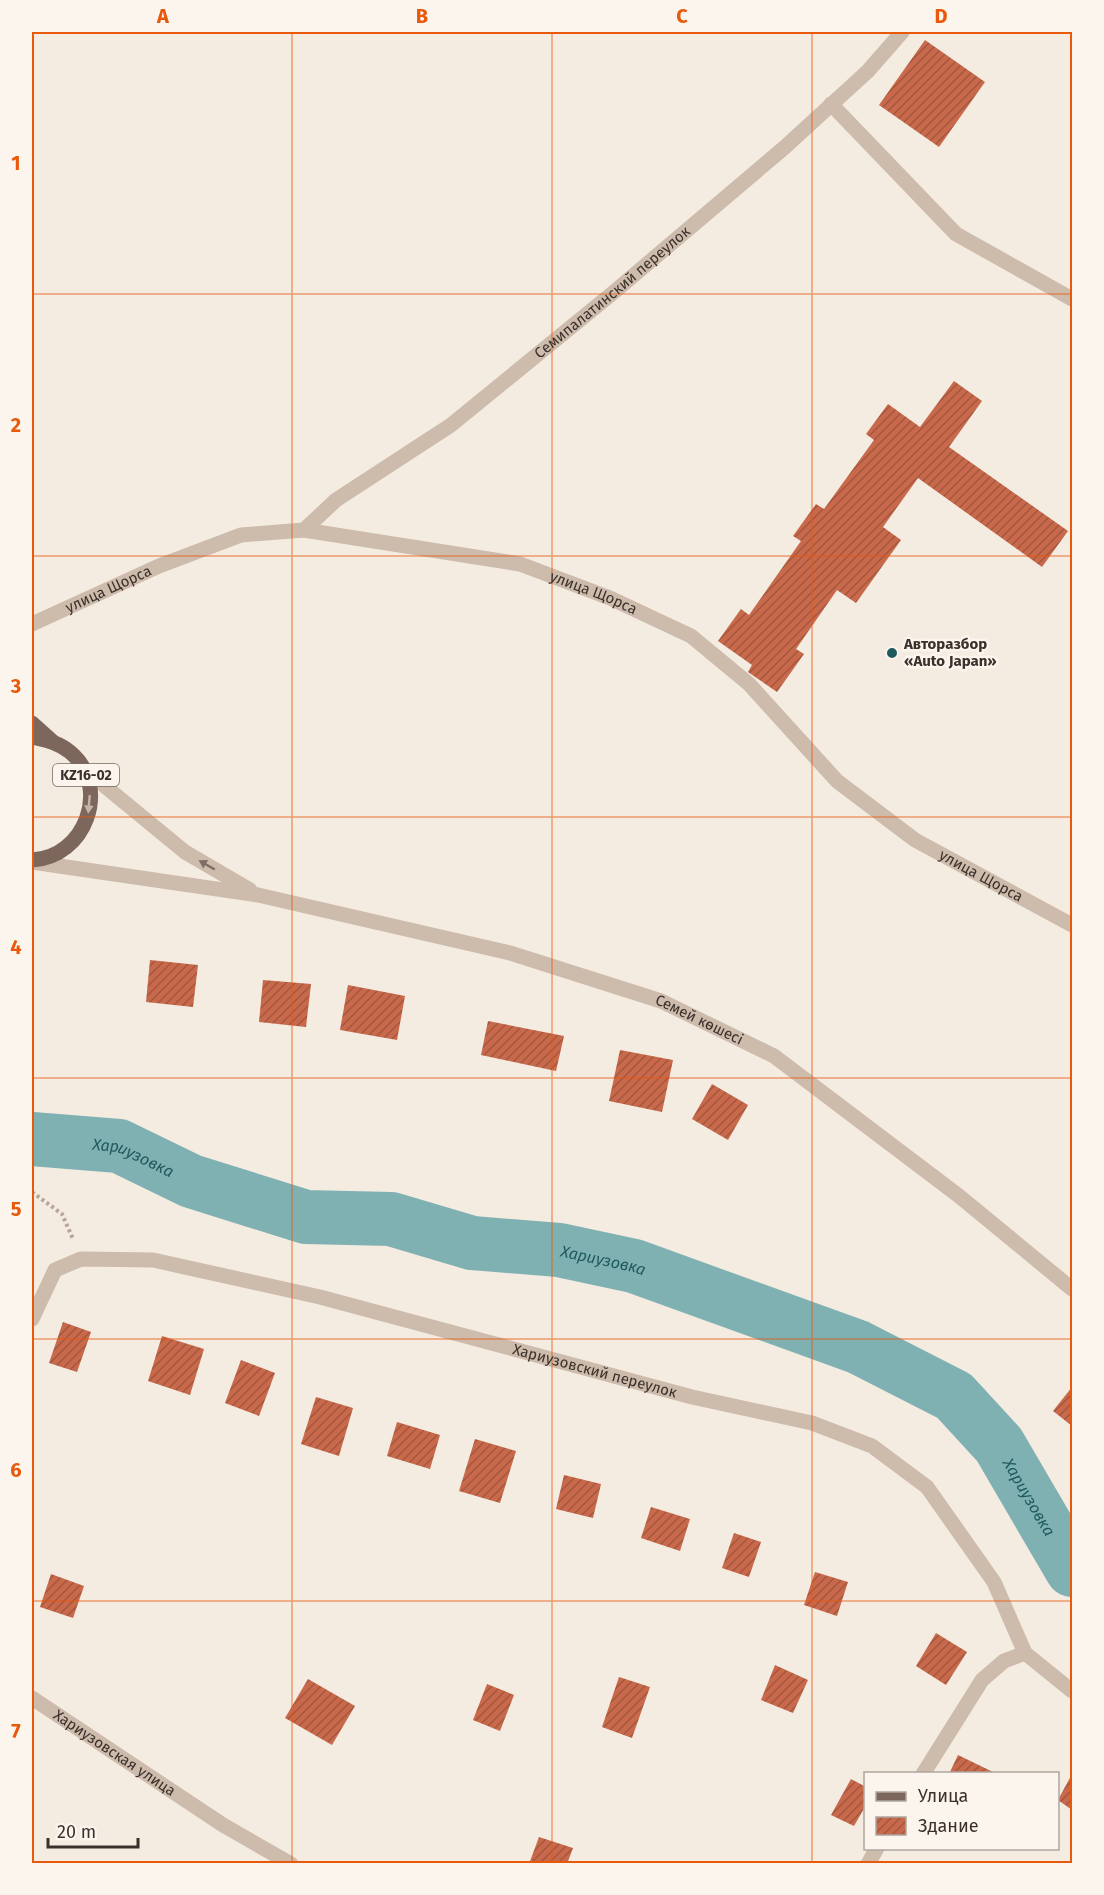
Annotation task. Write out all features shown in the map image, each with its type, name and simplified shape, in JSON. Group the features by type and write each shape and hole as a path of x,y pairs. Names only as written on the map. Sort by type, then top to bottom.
{"main road":[{"name":"KZ16-02","path":"32,723 52,741 70,752 84,769 90,787 91,807 85,825 74,841 59,853 32,861"},
{"name":"KZ16-02","path":"32,737 52,741"}],"street":[{"name":"Семипалатинский переулок","path":"304,530 336,500 460,418 614,292 868,71 902,32"},
{"path":"831,104 956,234 1072,300"},
{"name":"улица Щорса","path":"32,624 159,566 241,535 304,530 520,564 610,598 692,636 749,684 837,781 915,840 1072,925"},
{"path":"84,769 184,852 258,895"},
{"path":"32,861 258,895"},
{"name":"Семей көшесі","path":"258,895 510,953 661,1000 774,1056 959,1196 1072,1289"},
{"name":"Хариузовский переулок","path":"32,1319 55,1270 81,1259 153,1260 320,1297 693,1397 812,1423 872,1446 927,1487 994,1582 1025,1653 1072,1691"},
{"path":"924,1772 982,1680 1004,1661 1025,1653"},
{"name":"Хариузовская улица","path":"32,1698 223,1825 291,1863"},
{"path":"868,1863 876,1850"}],"path":[{"path":"32,1192 62,1214 81,1259"}],"building":[{"path":"925,40 985,82 939,147 879,105"},
{"path":"954,381 982,401 949,447 1068,531 1042,567 918,478 883,527 901,540 856,603 837,590 796,649 804,654 777,692 748,672 752,665 718,641 741,609 749,615 801,541 793,536 816,504 824,509 874,440 866,434 888,404 920,427"},
{"path":"150,960 198,965 193,1007 146,1002"},
{"path":"263,980 311,984 306,1027 259,1022"},
{"path":"348,985 405,996 397,1040 340,1030"},
{"path":"488,1021 564,1036 556,1071 481,1055"},
{"path":"620,1050 673,1060 662,1112 609,1101"},
{"path":"712,1084 748,1105 728,1140 692,1119"},
{"path":"63,1322 91,1332 77,1372 49,1363"},
{"path":"162,1336 204,1349 190,1395 148,1381"},
{"path":"241,1360 275,1373 259,1416 225,1403"},
{"path":"1072,1387 1072,1426 1053,1411"},
{"path":"316,1397 353,1408 339,1456 301,1444"},
{"path":"397,1422 440,1435 430,1469 387,1456"},
{"path":"475,1439 516,1451 500,1503 459,1491"},
{"path":"564,1475 601,1484 593,1518 556,1509"},
{"path":"651,1507 690,1519 680,1551 641,1538"},
{"path":"734,1533 761,1542 749,1577 722,1568"},
{"path":"815,1572 848,1582 837,1616 804,1605"},
{"path":"51,1574 84,1586 73,1618 40,1607"},
{"path":"936,1633 967,1652 946,1685 916,1666"},
{"path":"775,1665 808,1680 793,1713 761,1700"},
{"path":"619,1677 650,1687 632,1738 602,1727"},
{"path":"308,1679 355,1706 332,1745 285,1718"},
{"path":"487,1684 514,1695 500,1731 473,1720"},
{"path":"958,1755 993,1772 950,1772"},
{"path":"1072,1774 1072,1810 1059,1801"},
{"path":"851,1779 864,1786 864,1808 854,1826 831,1815"},
{"path":"539,1837 573,1848 567,1864 529,1864"}],"waterway":[{"name":"Хариузовка","path":"32,1139 119,1146 191,1181 306,1217 391,1219 472,1243 559,1250 634,1266 858,1347 954,1396 999,1445 1072,1570"}],"place":[{"name":"Авторазбор «Auto Japan»","path":"892,653"}]}
